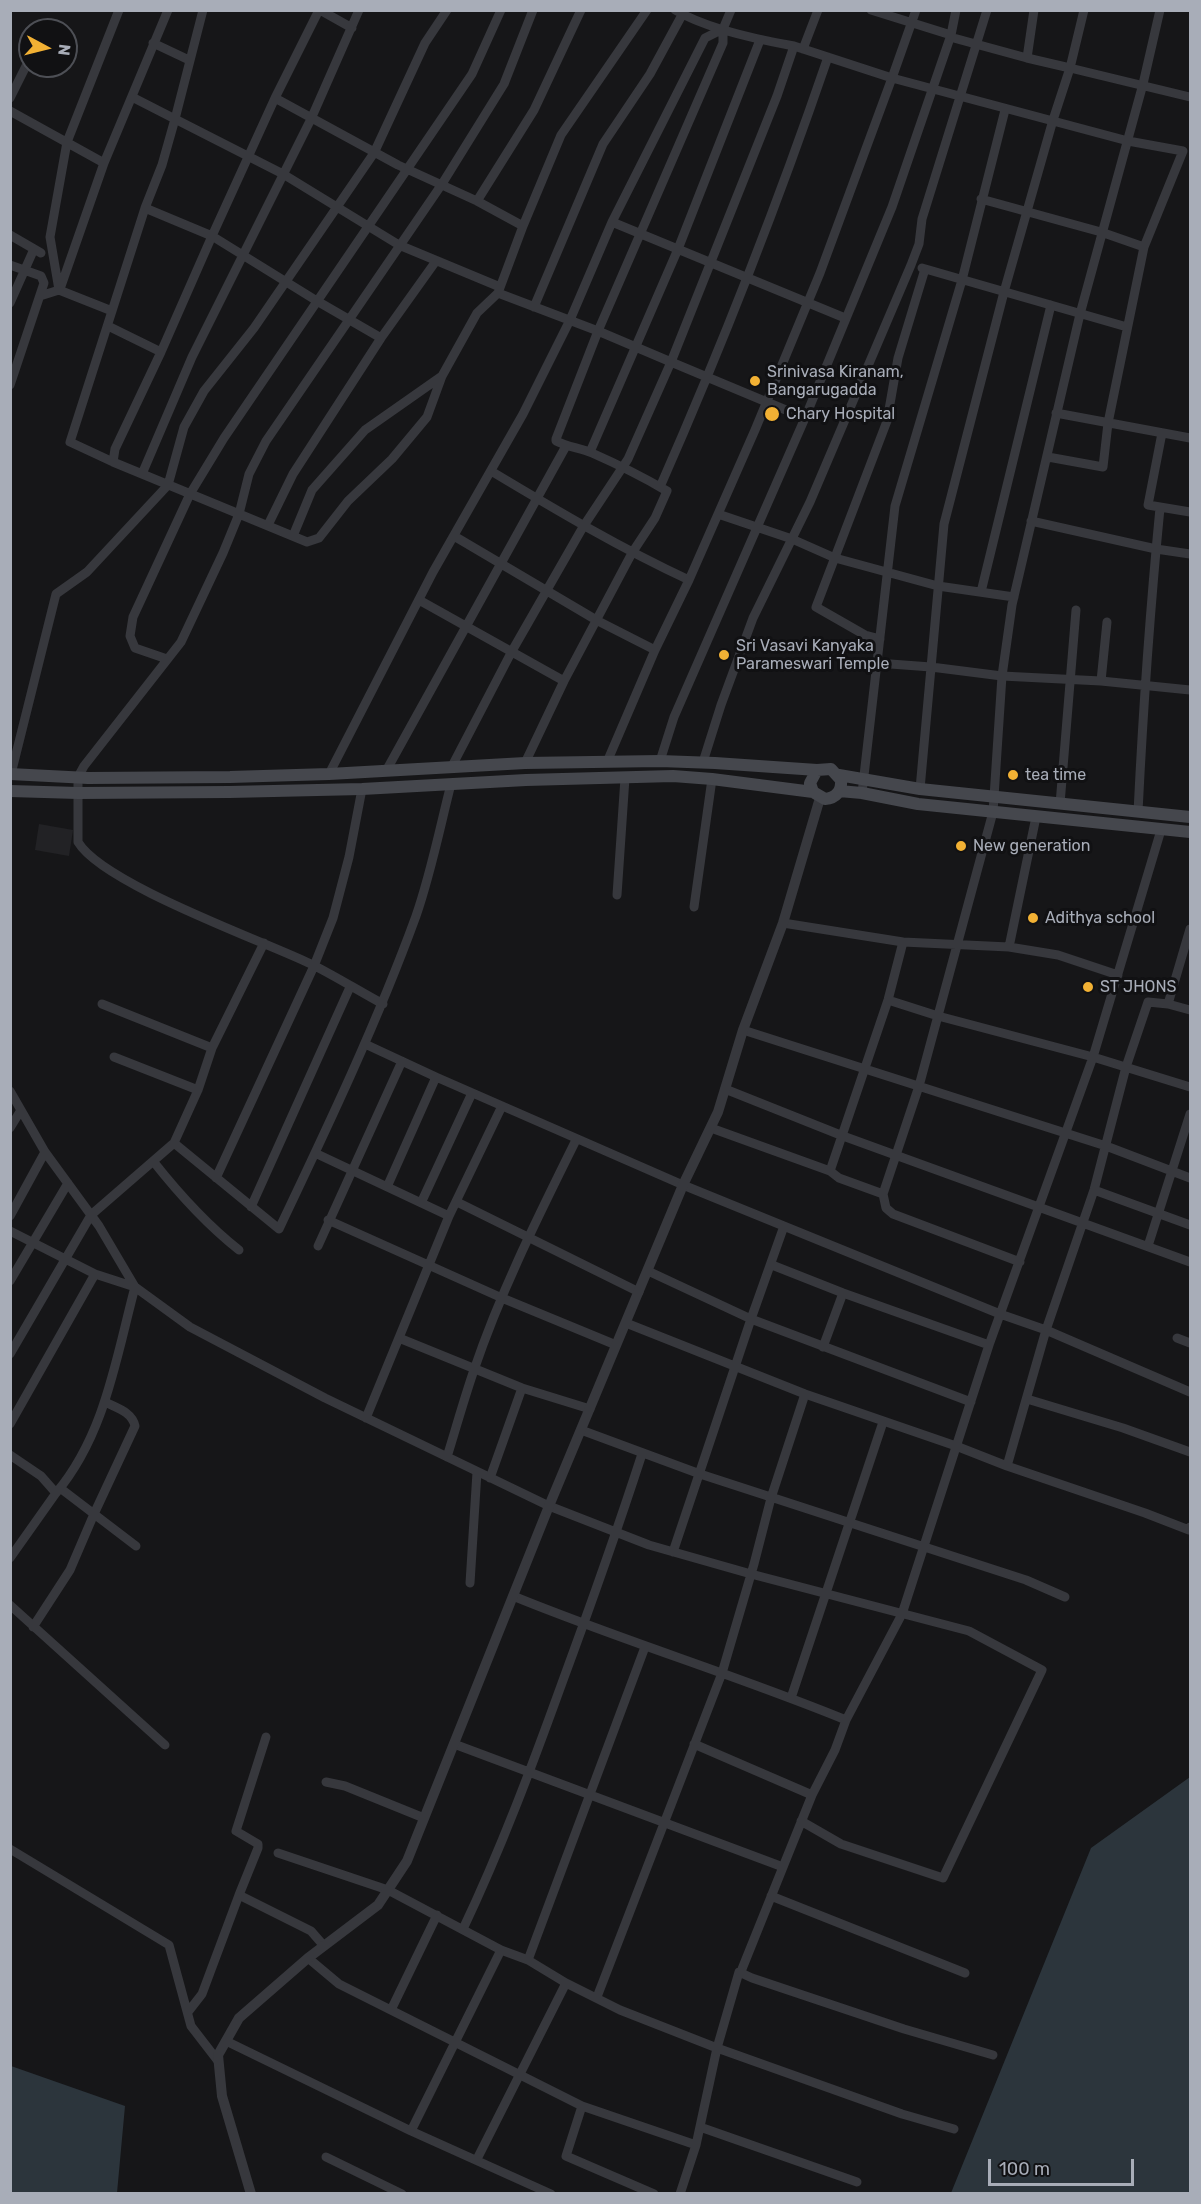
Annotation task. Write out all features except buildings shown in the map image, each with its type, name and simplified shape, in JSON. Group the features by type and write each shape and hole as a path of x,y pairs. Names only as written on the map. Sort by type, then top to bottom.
{"main road":[{"path":"11,774 78,777 230,777 525,763 703,762 818,770 827,768 839,775 920,789 1191,817"},
{"path":"817,795 811,778 818,770"},
{"path":"10,790 78,793 362,789 625,777 673,777 712,779 830,799 839,791 841,784 839,775"},
{"path":"839,791 918,804 1191,832"}],"street":[{"path":"59,290 50,237 69,144 119,10"},
{"path":"59,290 104,163 168,10"},
{"path":"202,10 162,165 145,208 70,442 307,542 319,537 348,501 392,459 428,417 442,376 477,313 499,290 561,135 647,10"},
{"path":"113,462 115,449 275,98 320,10 352,28"},
{"path":"142,474 192,357 284,174 359,10"},
{"path":"11,774 56,594 87,572 168,485 184,427 204,391 254,328 374,153 425,43 447,10"},
{"path":"167,659 135,648 130,636 133,617 190,494 224,438 472,74 501,10"},
{"path":"383,1004 314,966 169,902 133,884 101,864 83,850 78,842 76,834 78,777 84,766 181,642 199,607 239,514 249,474 266,441 442,184 504,84 533,10"},
{"path":"477,201 534,110 581,10"},
{"path":"525,763 564,681 632,554 667,495 667,490 622,467 590,452 566,446 556,439 598,331 723,43 723,29 731,10"},
{"path":"451,768 546,591 583,527 628,459 671,362 777,96 818,10"},
{"path":"871,10 1027,58 1191,97"},
{"path":"607,762 767,402 808,302 916,10"},
{"path":"660,761 674,717 805,418 892,207 951,36 956,10"},
{"path":"703,762 753,618 810,502 919,244 922,219 987,10"},
{"path":"1027,58 1034,10"},
{"path":"920,789 944,524 1004,292 1070,68 1084,10"},
{"path":"1020,1262 893,1214 886,1208 883,1194 919,1086 993,812 1002,676 1014,597 1080,314 1143,84 1160,10"},
{"path":"534,307 603,144 650,74 679,13 723,29 798,48 1005,110 1053,120 1128,141 1183,151 1144,247 1108,423 1103,467 1048,457"},
{"path":"329,774 419,600 523,414 570,320 612,222 705,38 723,29"},
{"path":"590,452 678,249 760,40"},
{"path":"153,43 189,60"},
{"path":"660,487 748,279 785,182 828,57"},
{"path":"10,98 20,78"},
{"path":"132,97 284,174 399,245 534,307 635,346 805,418"},
{"path":"275,98 374,153 477,201 523,226"},
{"path":"862,793 895,506 962,280 1005,110"},
{"path":"10,111 104,163"},
{"path":"981,199 1101,232 1144,247"},
{"path":"145,208 212,236 381,338"},
{"path":"612,222 845,318"},
{"path":"10,235 38,251 25,270 10,303"},
{"path":"268,525 293,474 381,338 436,261"},
{"path":"911,265 1127,327"},
{"path":"10,266 42,276 44,283 10,385"},
{"path":"880,639 865,635 816,606 887,421 898,358 925,269"},
{"path":"40,296 59,290 112,311"},
{"path":"981,592 1051,305"},
{"path":"108,326 161,352"},
{"path":"293,536 312,490 365,430 442,376"},
{"path":"1056,413 1191,438"},
{"path":"1162,433 1148,505 1191,512"},
{"path":"386,771 566,446"},
{"path":"491,471 632,554 689,579"},
{"path":"1138,812 1151,593 1160,508"},
{"path":"718,514 792,539 835,558 938,586 1014,597"},
{"path":"1031,521 1156,549 1191,554"},
{"path":"454,536 598,621 655,650"},
{"path":"419,600 564,681"},
{"path":"1060,804 1076,610"},
{"path":"1101,681 1107,622"},
{"path":"877,663 1002,676 1101,681 1191,690"},
{"path":"617,895 625,777"},
{"path":"694,908 712,779"},
{"path":"174,1143 279,1229 383,1004 417,913 451,784"},
{"path":"216,1178 314,966 333,918 349,857 362,789"},
{"path":"251,2193 222,2096 218,2055 239,2018 308,1958 378,1905 407,1861 549,1506 683,1185 711,1128 742,1030 783,923 817,795"},
{"path":"1009,947 1036,817"},
{"path":"742,1969 812,1795 835,1750 846,1720 902,1614 989,1345 1093,1057 1161,830"},
{"path":"783,923 903,942 1009,947 1058,955 1118,975"},
{"path":"1168,1004 1191,929"},
{"path":"830,1171 888,1000 903,942"},
{"path":"10,1354 91,1215 174,1143 198,1090 212,1048 264,943"},
{"path":"251,1207 350,987"},
{"path":"888,1000 1191,1087"},
{"path":"1007,1466 1046,1330 1094,1190 1126,1067 1148,1002 1191,1010"},
{"path":"102,1004 212,1048"},
{"path":"742,1030 1106,1146 1191,1178"},
{"path":"365,1044 576,1140 784,1227 1000,1314 1046,1330 1191,1392"},
{"path":"114,1058 198,1090"},
{"path":"318,1246 402,1061"},
{"path":"387,1188 436,1077"},
{"path":"725,1089 843,1136 1191,1262"},
{"path":"10,1091 45,1152 91,1215 135,1287 103,1411 70,1477 58,1490 10,1558"},
{"path":"421,1203 472,1093"},
{"path":"366,1418 449,1216 502,1106"},
{"path":"10,1128 21,1110"},
{"path":"1148,1246 1191,1114"},
{"path":"711,1128 830,1171 839,1178 883,1194"},
{"path":"447,1457 474,1369 502,1298 528,1238 576,1140"},
{"path":"10,1216 45,1152"},
{"path":"315,1153 449,1216"},
{"path":"153,1161 179,1194 214,1231 239,1250"},
{"path":"10,1281 68,1183"},
{"path":"1094,1190 1191,1225"},
{"path":"457,1202 639,1292"},
{"path":"328,1220 502,1298 616,1345"},
{"path":"673,1552 784,1227"},
{"path":"10,1230 95,1274 135,1287 190,1327 366,1418 549,1506 649,1545 969,1631 1042,1670 943,1878 841,1844 801,1821"},
{"path":"771,1265 989,1345"},
{"path":"648,1271 751,1319 971,1402"},
{"path":"10,1424 95,1274"},
{"path":"822,1347 843,1293"},
{"path":"626,1323 805,1394 1189,1530 1191,1527"},
{"path":"399,1338 522,1388 590,1409"},
{"path":"1177,1338 1191,1343"},
{"path":"490,1478 522,1388"},
{"path":"597,1997 722,1673 771,1498 805,1394"},
{"path":"1027,1399 1123,1428 1191,1452"},
{"path":"33,1627 70,1570 135,1426 129,1414 105,1402"},
{"path":"791,1698 883,1422"},
{"path":"581,1430 642,1454 771,1498 1026,1580 1065,1597"},
{"path":"463,1929 530,1771 617,1531 642,1454"},
{"path":"10,1468 13,1457 136,1546"},
{"path":"470,1582 477,1472"},
{"path":"513,1596 583,1625 722,1673 846,1720"},
{"path":"10,1605 165,1745"},
{"path":"528,1960 645,1647"},
{"path":"188,2012 202,1994 258,1846 236,1831 266,1737"},
{"path":"454,1744 783,1867"},
{"path":"694,1744 812,1795"},
{"path":"326,1782 345,1786 424,1818"},
{"path":"10,1849 169,1945 191,2026 218,2061"},
{"path":"278,1853 388,1890 501,1950 528,1960 566,1983 620,2010 717,2048 902,2114 954,2129"},
{"path":"238,1895 311,1931 324,1946"},
{"path":"771,1896 965,1973"},
{"path":"391,2010 437,1915"},
{"path":"411,2131 501,1950"},
{"path":"308,1958 339,1984 582,2106 696,2145"},
{"path":"680,2193 696,2145 717,2048 739,1972 904,2029 993,2055"},
{"path":"477,2159 566,1983"},
{"path":"226,2042 320,2085 411,2131 550,2193"},
{"path":"582,2106 566,2156 654,2193"},
{"path":"700,2127 857,2182"},
{"path":"326,2157 402,2193"}],"shaded area":[{"path":"39,824 73,830 69,856 35,850"},
{"path":"1190,1777 1190,2193 951,2193 1091,1848"},
{"path":"11,2066 125,2106 117,2193 11,2193"}],"place":[{"name":"Srinivasa Kiranam, Bangarugadda","path":"755,381"},
{"name":"Chary Hospital","path":"772,414"},
{"name":"Sri Vasavi Kanyaka Parameswari Temple","path":"724,655"},
{"name":"tea time","path":"1013,775"},
{"name":"New generation","path":"961,846"},
{"name":"Adithya school","path":"1033,918"},
{"name":"ST JHONS","path":"1088,987"}]}
